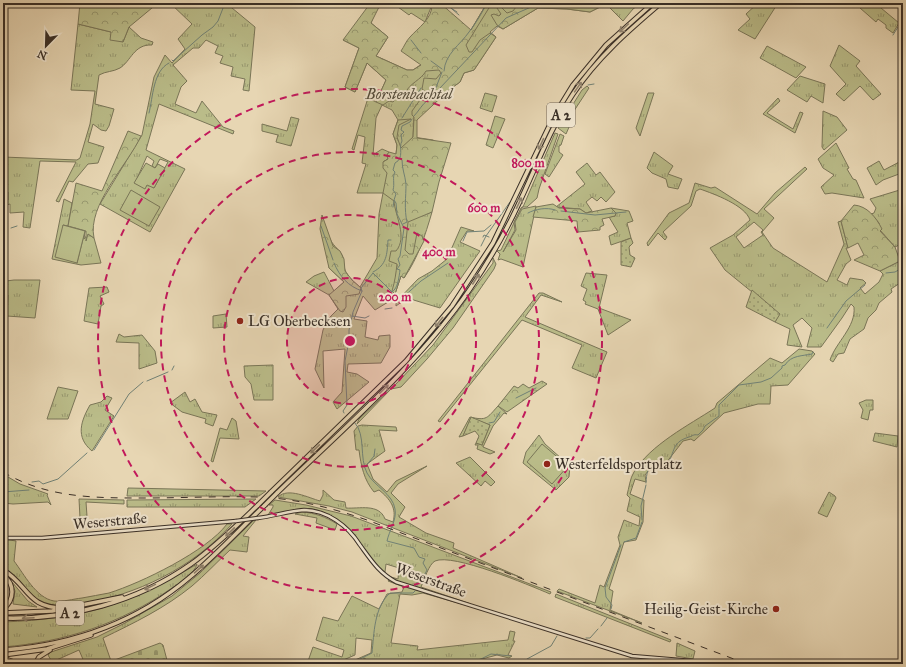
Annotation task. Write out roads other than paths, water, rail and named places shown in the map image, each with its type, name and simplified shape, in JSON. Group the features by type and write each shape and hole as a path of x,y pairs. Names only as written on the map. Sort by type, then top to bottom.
{"highway":[{"name":"A 2","path":"3,618 36,618 68,614 100,607 134,595 158,584 191,564 220,541 406,360 433,329 466,286 486,256 505,221 552,121 573,85 606,45 653,3"},
{"name":"A 2","path":"3,650 53,644 99,631 140,611 173,590 206,563 346,426 438,332 470,290 512,218 559,118 572,95 592,68 610,48 661,3"},
{"path":"3,570 15,579 30,596 40,603 55,608 77,607"},
{"path":"3,575 10,581 12,590 10,602 3,609"},
{"path":"3,613 37,613 77,607 134,595"},
{"path":"3,655 34,652 61,646 88,637 99,631"},
{"path":"35,664 39,657 61,646"},
{"path":"3,658 19,664"}],"street":[{"name":"Weserstraße","path":"3,538 42,538 236,521 304,510 326,515 339,522 349,531 373,564 386,576 396,582 632,656 687,660 704,664"},
{"path":"899,664 903,655"}],"waterway":[{"path":"172,60 173,61 213,27 218,21 225,3"},
{"path":"445,3 459,15"},
{"path":"444,71 450,55 472,29 487,3"},
{"path":"440,88 506,18 531,7 548,4 583,3"},
{"path":"451,8 457,12"},
{"path":"893,35 903,19"},
{"path":"411,40 421,53"},
{"path":"431,61 442,69"},
{"path":"149,113 154,85 160,72 169,63"},
{"path":"435,90 442,72"},
{"path":"588,85 594,84"},
{"path":"402,118 421,88"},
{"path":"414,116 428,100 428,95 436,90"},
{"path":"344,413 343,411 347,405 345,361 349,341 349,330 353,312 362,291 361,288 373,273 392,292 396,288 399,279 400,270 397,269 400,265 398,259 400,256 404,228 397,214 396,203 394,200 396,194 393,190 395,172 393,170 395,163 401,155 401,135 404,132 401,130 402,126 410,122 412,119"},
{"path":"402,160 406,184 405,208 407,222 403,224"},
{"path":"393,207 394,201"},
{"path":"481,246 486,236 510,202"},
{"path":"528,213 541,209 555,210"},
{"path":"561,211 595,215 626,212"},
{"path":"463,241 467,232 484,231 491,225"},
{"path":"11,228 17,226"},
{"path":"321,226 333,260"},
{"path":"483,237 484,235 489,237"},
{"path":"373,272 384,262 387,254 388,240 391,240"},
{"path":"334,263 339,273 345,280 362,291"},
{"path":"400,300 421,281 448,263"},
{"path":"886,273 895,272 902,268"},
{"path":"827,328 846,301 865,285"},
{"path":"385,309 392,308"},
{"path":"352,316 365,318 369,316"},
{"path":"719,408 719,405 739,385 761,382 771,378 790,359 797,356 812,354 813,352"},
{"path":"172,370 174,366"},
{"path":"147,381 168,372"},
{"path":"94,450 129,394 143,382"},
{"path":"516,398 536,388"},
{"path":"669,462 677,444 684,439 698,435 705,426 719,416 719,409"},
{"path":"489,423 494,422 500,412"},
{"path":"355,423 362,440 363,461 367,473 370,478 387,494 394,504 394,521 387,541 414,548 419,557 425,559 423,563 427,570 422,580 417,581 417,586"},
{"path":"365,467 374,456 375,449"},
{"path":"32,482 39,481 43,484 58,479 87,453"},
{"path":"646,483 649,469 668,464"},
{"path":"642,520 641,506 646,485"},
{"path":"3,492 29,490"},
{"path":"624,542 636,538 642,522"},
{"path":"611,609 612,605 606,597 605,588 621,545"},
{"path":"356,664 356,661 372,653 374,629 378,613 385,599 390,593 413,593 415,591"},
{"path":"601,626 607,618"},
{"path":"586,638 590,638 598,629"},
{"path":"527,659 551,646 557,636"},
{"path":"460,664 481,659 491,654 511,656"}],"railway":[{"path":"3,472 20,481 37,487 71,495 107,498 257,497 285,499 340,511 747,664"}],"place":[{"name":"LG Oberbecksen","path":"240,321"},
{"name":"Westerfeldsportplatz","path":"547,464"},
{"name":"Heilig-Geist-Kirche","path":"776,609"}],"park label":[{"name":"Borstenbachtal","path":"409,94"}]}
